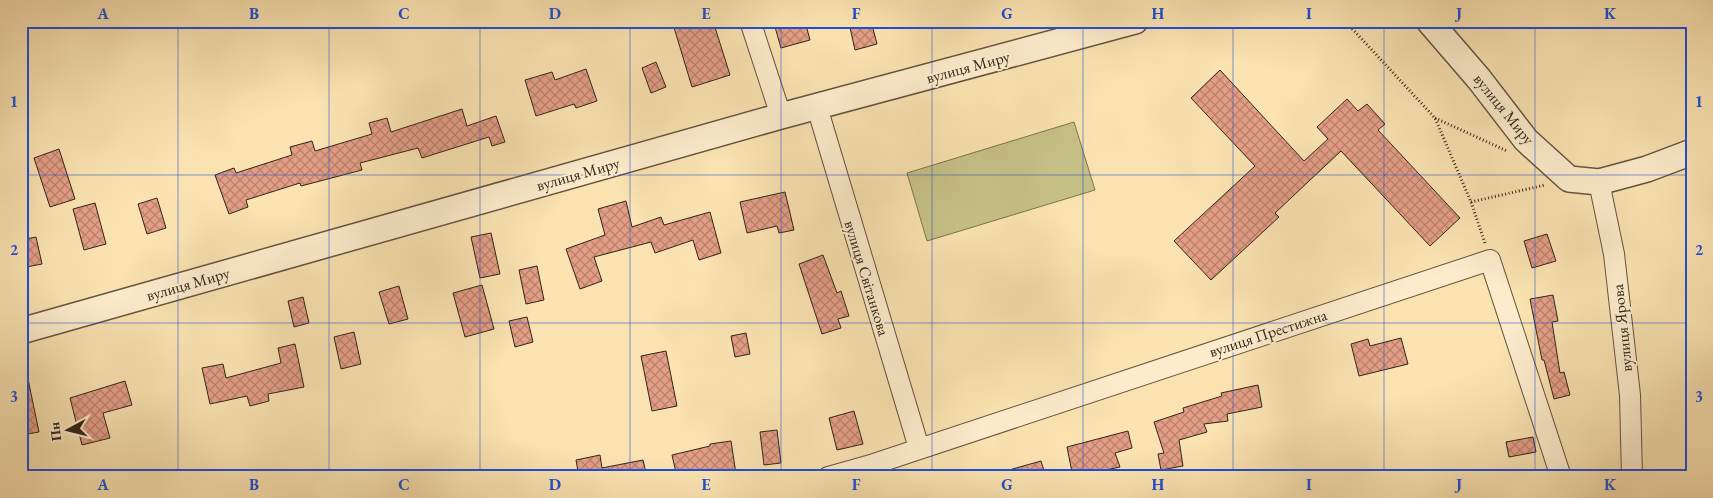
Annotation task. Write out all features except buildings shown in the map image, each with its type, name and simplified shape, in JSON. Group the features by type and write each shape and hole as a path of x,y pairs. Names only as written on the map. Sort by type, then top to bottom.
{"street":[{"path":"750,21 781,116"},
{"name":"вулиця Миру","path":"21,331 817,107 1084,28 1135,21"},
{"name":"вулиця Миру","path":"1429,21 1479,79 1526,140 1569,180"},
{"name":"вулиця Світанкова","path":"817,107 919,448"},
{"path":"1569,180 1599,182 1647,169 1692,152"},
{"name":"вулиця Ярова","path":"1599,182 1614,254 1630,395 1632,477"},
{"path":"1490,260 1561,477"},
{"name":"вулиця Престижна","path":"828,477 874,464 1490,260"}],"path":[{"path":"1345,21 1435,118 1471,202 1490,260"},
{"path":"1435,118 1516,155"},
{"path":"1471,202 1569,180"}],"shaded area":[{"path":"1074,122 1095,190 927,241 907,173"}]}
